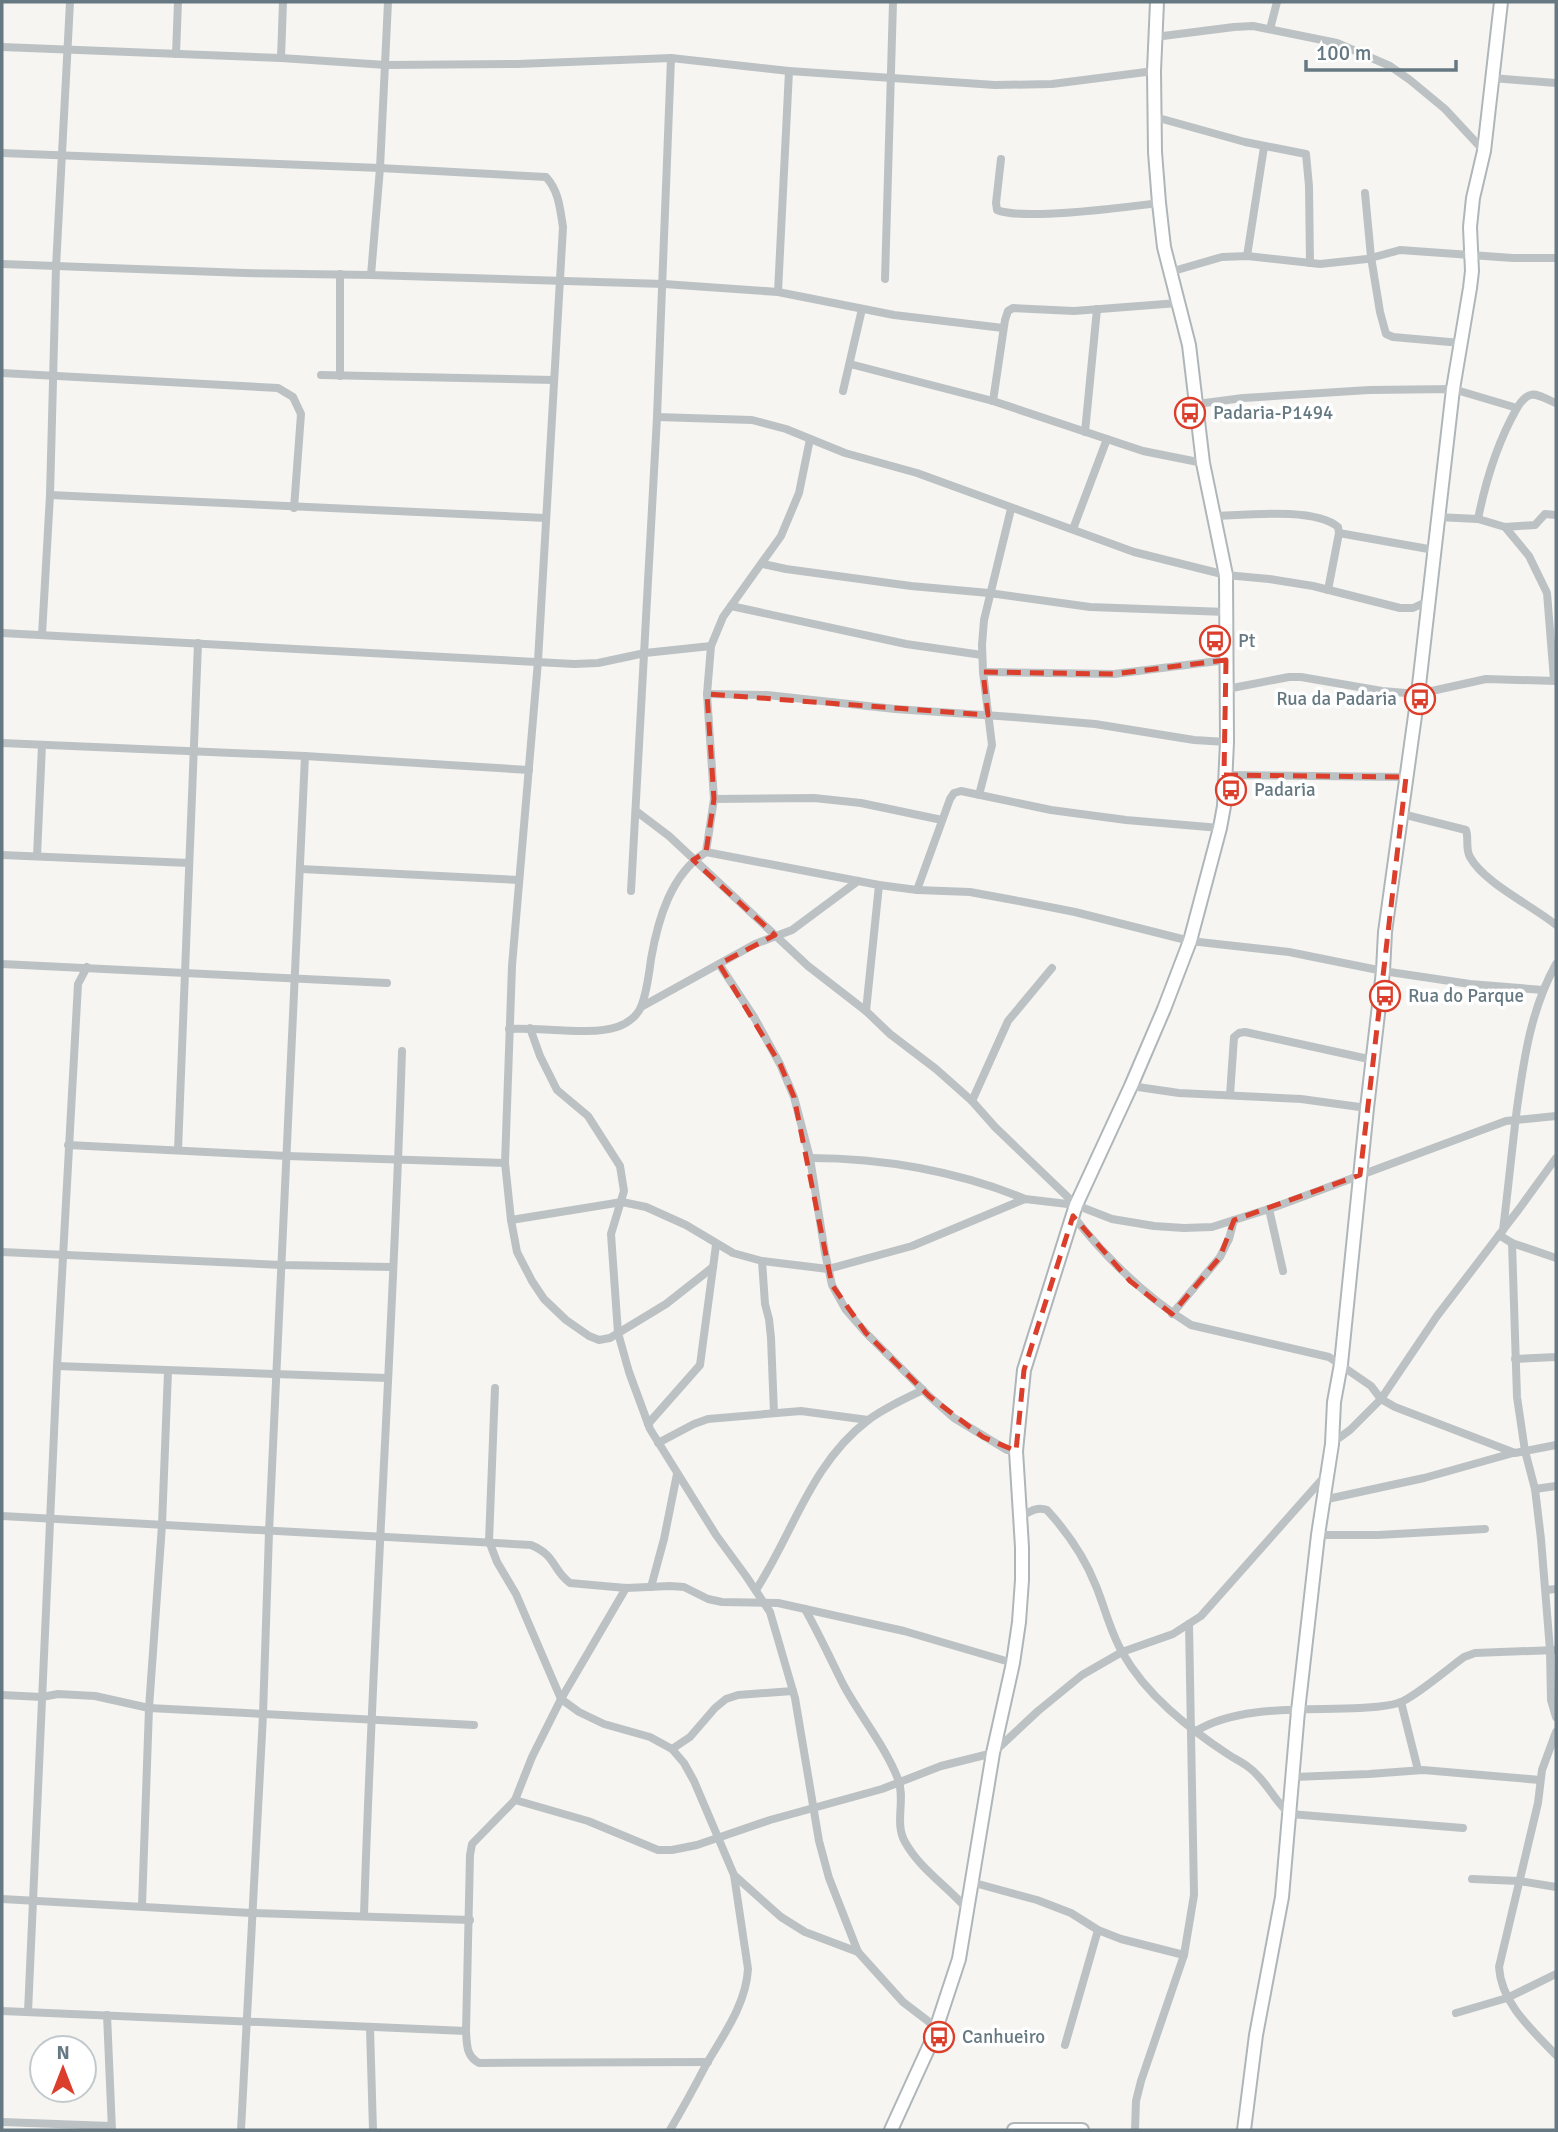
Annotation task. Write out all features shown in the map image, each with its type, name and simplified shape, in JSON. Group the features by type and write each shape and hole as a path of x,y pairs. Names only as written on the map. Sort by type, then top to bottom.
{"street":[{"path":"41,635 50,495 61,154 71,2"},
{"path":"176,54 178,2"},
{"path":"281,58 283,2"},
{"path":"371,275 380,168 388,2"},
{"path":"885,279 894,2"},
{"path":"891,2130 937,2028 959,1959 993,1754 1013,1663 1022,1580 1016,1451 1024,1370 1075,1211 1131,1086 1190,941 1224,806 1227,742 1226,575 1203,463 1189,345 1164,247 1155,152 1157,2"},
{"path":"1269,29 1277,2"},
{"path":"1244,2130 1256,2035 1282,1897 1298,1711 1318,1535 1332,1444 1334,1402 1341,1364 1385,932 1418,694 1452,390 1471,279 1470,227 1473,198 1484,151 1501,2"},
{"path":"1155,37 1234,27 1269,29 1337,43 1390,66 1445,109 1484,151"},
{"path":"2,47 386,65 517,64 671,58 789,71 995,85 1041,84 1154,71"},
{"path":"631,891 664,284 671,58"},
{"path":"778,292 789,71"},
{"path":"1492,78 1556,83"},
{"path":"1155,117 1264,147 1306,154 1310,263"},
{"path":"1247,256 1264,147"},
{"path":"2,153 546,177 553,185 563,227 538,661 512,966 505,1163 511,1220 517,1252 544,1299 566,1321 599,1340 610,1338 666,1304 713,1267"},
{"path":"1001,159 996,204 997,210 1006,214 1159,204"},
{"path":"1365,193 1371,257 1386,334 1393,337 1461,343"},
{"path":"1170,272 1222,257 1247,256 1310,263 1349,262 1400,250 1470,256 1556,258"},
{"path":"2,264 664,284 778,292 894,315 1003,328"},
{"path":"340,274 340,376"},
{"path":"993,401 1003,328 1008,312 1013,308 1074,310 1178,303"},
{"path":"844,391 862,309"},
{"path":"1085,432 1097,309"},
{"path":"850,364 993,401 1143,451 1203,463"},
{"path":"2,373 278,388 293,397 301,414 294,508"},
{"path":"321,375 553,380"},
{"path":"1197,404 1243,398 1370,390 1452,390 1517,408"},
{"path":"1478,519 1492,462 1503,433 1523,398 1535,394 1556,403"},
{"path":"657,416 767,422 845,453 917,473 1134,552 1226,575 1269,579 1328,590 1406,609 1428,601"},
{"path":"706,852 714,799 707,694 711,646 717,629 731,607 781,536 799,493 810,439"},
{"path":"1073,529 1107,439"},
{"path":"50,495 546,518"},
{"path":"979,795 992,745 983,672 984,620 1011,509"},
{"path":"1215,516 1279,513 1316,518 1334,524 1339,533 1328,590"},
{"path":"1437,517 1478,519 1505,527 1535,525 1545,514 1556,514"},
{"path":"1227,689 1289,677 1418,694 1486,679 1555,680 1552,593 1529,556 1505,527"},
{"path":"1339,533 1434,550"},
{"path":"763,564 911,586 989,593 1090,607 1226,612"},
{"path":"731,607 906,644 982,655"},
{"path":"2,633 574,664 598,663 645,653 711,646"},
{"path":"178,1150 198,643"},
{"path":"983,672 1114,674 1226,660"},
{"path":"707,694 767,695 883,708 1095,724 1194,740 1227,742"},
{"path":"2,743 529,770"},
{"path":"37,856 42,745"},
{"path":"241,2130 263,1715 305,757"},
{"path":"1224,775 1406,777"},
{"path":"917,890 954,793 961,791 1051,810 1220,828"},
{"path":"714,799 814,798 861,803 942,820"},
{"path":"636,811 669,836 808,966 866,1011 972,1101 1075,1211 1101,1251 1130,1281 1172,1314 1191,1325 1329,1357 1371,1386 1381,1399 1423,1419 1515,1453"},
{"path":"1402,814 1466,830 1468,854 1474,862 1497,884 1556,925"},
{"path":"641,1007 652,952 674,884 693,860 706,852 880,885 917,890 970,892 1063,909 1190,941 1289,952 1383,971 1470,984 1543,990"},
{"path":"2,855 189,863"},
{"path":"301,869 519,880"},
{"path":"509,1029 600,1030 618,1027 632,1019 641,1007 755,944 792,930 858,881"},
{"path":"866,1011 880,885"},
{"path":"2,964 387,983"},
{"path":"719,964 754,1017 780,1064 794,1097 810,1158 828,1269 832,1285 846,1310 866,1334 954,1418 1007,1450 1016,1451"},
{"path":"1501,1233 1528,1037 1543,990 1556,964"},
{"path":"68,967 78,984"},
{"path":"28,2012 68,1145 78,984 88,967"},
{"path":"972,1101 1008,1021 1052,968"},
{"path":"530,1028 557,1090 588,1116 620,1166 624,1191 611,1234 618,1333 629,1372 658,1443 716,1535 770,1612 793,1691 812,1808 829,1878 858,1952 903,2002 937,2028"},
{"path":"1230,1095 1234,1037 1239,1033 1245,1032 1373,1060"},
{"path":"364,1915 370,1719 402,1051"},
{"path":"1131,1086 1179,1093 1301,1099 1367,1108"},
{"path":"810,1158 841,1158 928,1170 1002,1189 1025,1199 1112,1219 1154,1226 1212,1227 1269,1209 1516,1118 1556,1116"},
{"path":"68,1145 505,1163"},
{"path":"1332,1444 1381,1399 1437,1316 1556,1158"},
{"path":"511,1220 622,1202 646,1207 685,1225 733,1253 762,1261 828,1269 912,1246 1025,1199"},
{"path":"1269,1209 1283,1270"},
{"path":"1172,1314 1220,1257 1234,1220"},
{"path":"1501,1233 1512,1243 1556,1258"},
{"path":"1512,1243 1517,1397 1525,1451 1535,1489 1553,1650 1551,1700 1556,1717"},
{"path":"648,1424 700,1365 716,1245"},
{"path":"2,1252 282,1265 393,1267"},
{"path":"762,1261 771,1338 774,1413"},
{"path":"1515,1359 1556,1357"},
{"path":"57,1366 387,1378"},
{"path":"142,1906 149,1708 162,1525 168,1371"},
{"path":"495,1388 489,1541 497,1562 516,1594 561,1699 579,1712 604,1724 650,1737 673,1749 694,1781 734,1875 748,1969 747,1984 727,2028 670,2130"},
{"path":"756,1590 772,1565 817,1476 834,1455 868,1420 923,1390"},
{"path":"658,1443 708,1419 801,1411 868,1420"},
{"path":"1323,1500 1556,1445"},
{"path":"651,1587 677,1474"},
{"path":"515,1800 588,1821 658,1850 673,1850 882,1790 941,1766 993,1754 1038,1711 1082,1675 1122,1652 1173,1634 1201,1616 1326,1475"},
{"path":"1535,1489 1556,1486"},
{"path":"1020,1517 1041,1508 1047,1510 1083,1556 1122,1652 1141,1682 1194,1729 1264,1780 1277,1801 1290,1814 1462,1828"},
{"path":"2,1516 531,1545 552,1558 563,1578 570,1583 626,1588 684,1587 722,1602 764,1602 904,1631 1013,1663"},
{"path":"1318,1535 1378,1535 1485,1529"},
{"path":"626,1588 561,1699 531,1757 515,1800 472,1844 468,2052 471,2059 479,2063 708,2062"},
{"path":"1546,1590 1556,1589"},
{"path":"805,1609 844,1686 900,1783 901,1833 905,1842 929,1872 968,1910"},
{"path":"1135,2130 1136,2101 1141,2081 1184,1955 1194,1895 1194,1729 1189,1624"},
{"path":"1194,1729 1222,1718 1272,1711 1377,1707 1401,1702 1464,1657 1475,1653 1553,1650"},
{"path":"673,1749 690,1737 726,1699 738,1695 793,1691"},
{"path":"2,1695 95,1696 149,1708 474,1725"},
{"path":"1401,1702 1418,1770"},
{"path":"1556,1732 1540,1780 1538,1803 1499,1967 1501,1986 1507,1998 1556,2055"},
{"path":"1294,1777 1418,1770 1540,1780"},
{"path":"734,1875 781,1917 805,1932 858,1952"},
{"path":"1472,1879 1519,1881 1556,1887"},
{"path":"971,1882 1037,1900 1071,1913 1098,1930 1121,1939 1184,1955"},
{"path":"2,1899 251,1913 470,1920"},
{"path":"1065,2045 1098,1930"},
{"path":"1456,2013 1507,1998 1556,1974"},
{"path":"2,2011 467,2031"},
{"path":"2,2122 111,2128 107,2015"},
{"path":"370,2028 373,2130"},
{"path":"1014,2130 1082,2130"}],"highlighted area":[{"path":"1226,660 1224,775 1406,777 1360,1175 1234,1220 1220,1257 1172,1314 1130,1281 1073,1216 1024,1370 1016,1451 983,1437 929,1396 866,1333 832,1285 794,1097 780,1064 719,964 775,935 693,860 706,852 714,799 707,694 988,715 983,672 1114,674"}],"place":[{"name":"Padaria-P1494","path":"1190,413"},
{"name":"Pt","path":"1215,641"},
{"name":"Rua da Padaria","path":"1420,699"},
{"name":"Padaria","path":"1231,790"},
{"name":"Rua do Parque","path":"1385,996"},
{"name":"Canhueiro","path":"939,2037"}]}
